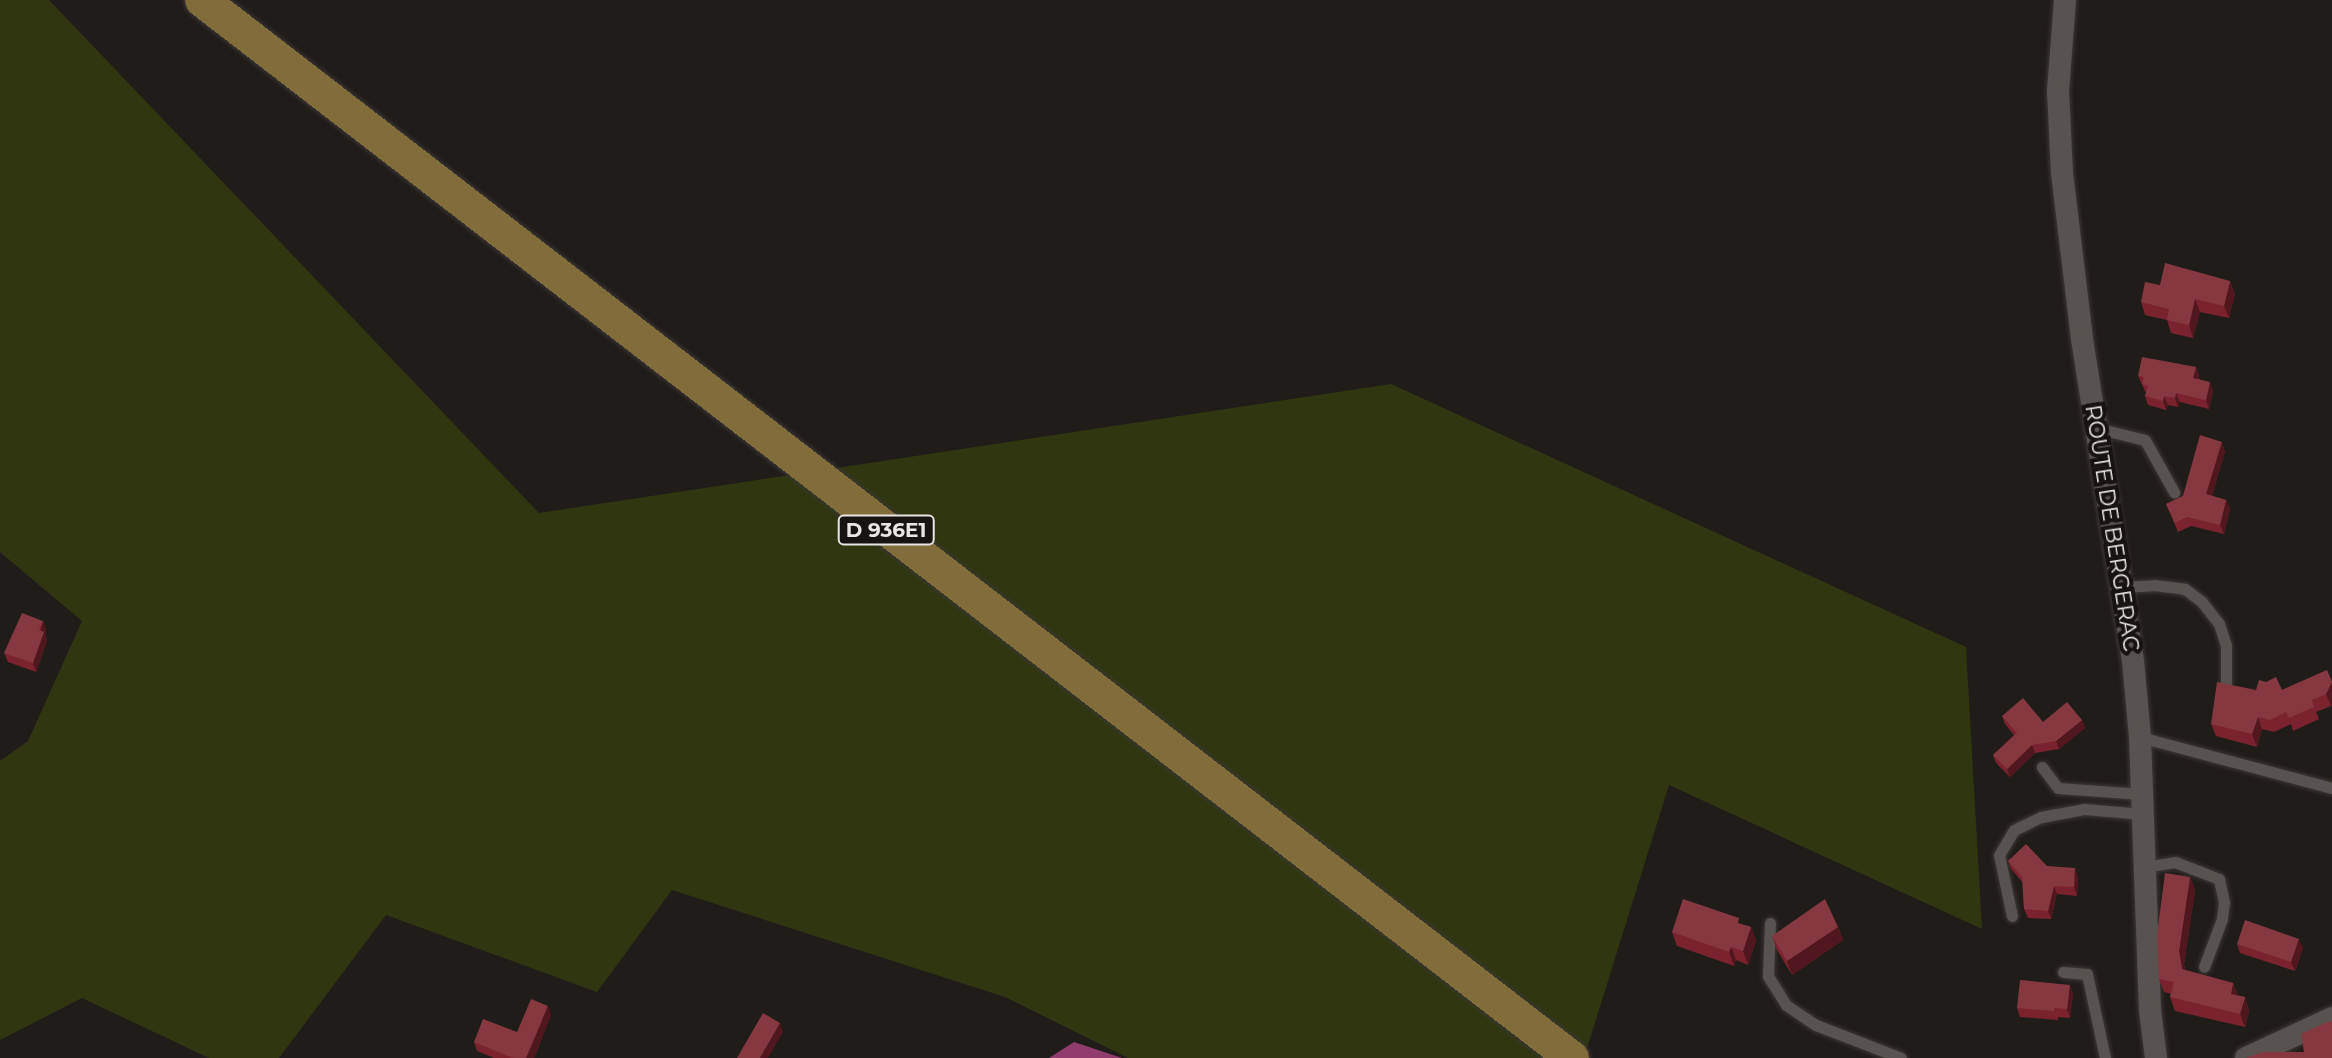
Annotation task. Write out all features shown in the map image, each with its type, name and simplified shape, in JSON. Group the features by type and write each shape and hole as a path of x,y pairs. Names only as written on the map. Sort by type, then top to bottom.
{"main road":[{"name":"D 936E1","path":"202,0 1572,1058"}],"street":[{"name":"ROUTE DE BERGERAC","path":"2065,0 2058,91 2062,173 2140,737 2150,1010 2156,1058"},
{"path":"2254,1056 2332,1018"}],"lane":[{"path":"2096,427 2145,440 2174,492"},
{"path":"2121,587 2185,589 2202,602 2219,624 2226,645 2226,682"},
{"path":"2140,737 2332,788"},
{"path":"2042,767 2058,788 2142,804"},
{"path":"2012,916 1999,855 2014,830 2041,817 2084,809 2142,804"},
{"path":"2144,867 2175,862 2219,879 2224,902 2222,919 2204,967"},
{"path":"1770,923 1768,976 1786,1005 1816,1025 1901,1058"},
{"path":"2063,972 2087,974 2105,1058"}],"green space":[{"path":"0,0 49,0 539,513 1391,384 1966,647 1982,929 1669,785 1584,1058 1128,1058 1005,997 672,890 597,992 386,915 279,1058 209,1058 82,998 0,1040 0,761 28,741 82,621 0,552"}],"shaded area":[{"path":"1074,1042 1122,1058 1049,1058"}],"building":[{"path":"2165,263 2230,281 2224,306 2195,299 2189,325 2167,320 2169,309 2141,302 2145,282 2160,285"},
{"path":"2142,357 2196,367 2193,378 2210,382 2206,400 2176,393 2175,398 2164,396 2163,401 2145,396 2148,386 2142,384 2144,377 2138,376"},
{"path":"2200,435 2222,442 2206,494 2226,500 2220,525 2187,517 2175,523 2166,504 2183,496"},
{"path":"22,613 43,621 39,630 44,632 33,663 4,653"},
{"path":"2327,670 2332,682 2326,694 2312,700 2314,707 2289,718 2286,712 2270,720 2258,717 2252,734 2211,724 2217,682 2256,690 2259,680 2266,682 2276,677 2282,690"},
{"path":"2023,698 2043,722 2067,702 2082,720 2056,741 2032,745 2007,769 1993,755 2017,733 2002,716"},
{"path":"2026,844 2047,866 2075,868 2074,887 2054,886 2048,911 2024,909 2022,877 2008,861"},
{"path":"2165,873 2190,877 2179,951 2182,969 2233,983 2231,994 2245,997 2240,1014 2170,997 2174,982 2159,979 2157,935"},
{"path":"1683,899 1739,918 1738,923 1751,927 1743,951 1731,947 1729,952 1672,932"},
{"path":"1825,899 1838,927 1787,961 1772,936"},
{"path":"2245,920 2299,939 2291,962 2237,944"},
{"path":"2020,980 2070,985 2067,1009 2017,1008"},
{"path":"531,999 548,1006 526,1058 513,1058 474,1042 483,1019 517,1032"},
{"path":"763,1013 780,1023 760,1058 737,1058"},
{"path":"2332,1021 2332,1058 2245,1058 2263,1052 2304,1052 2301,1034"}]}
